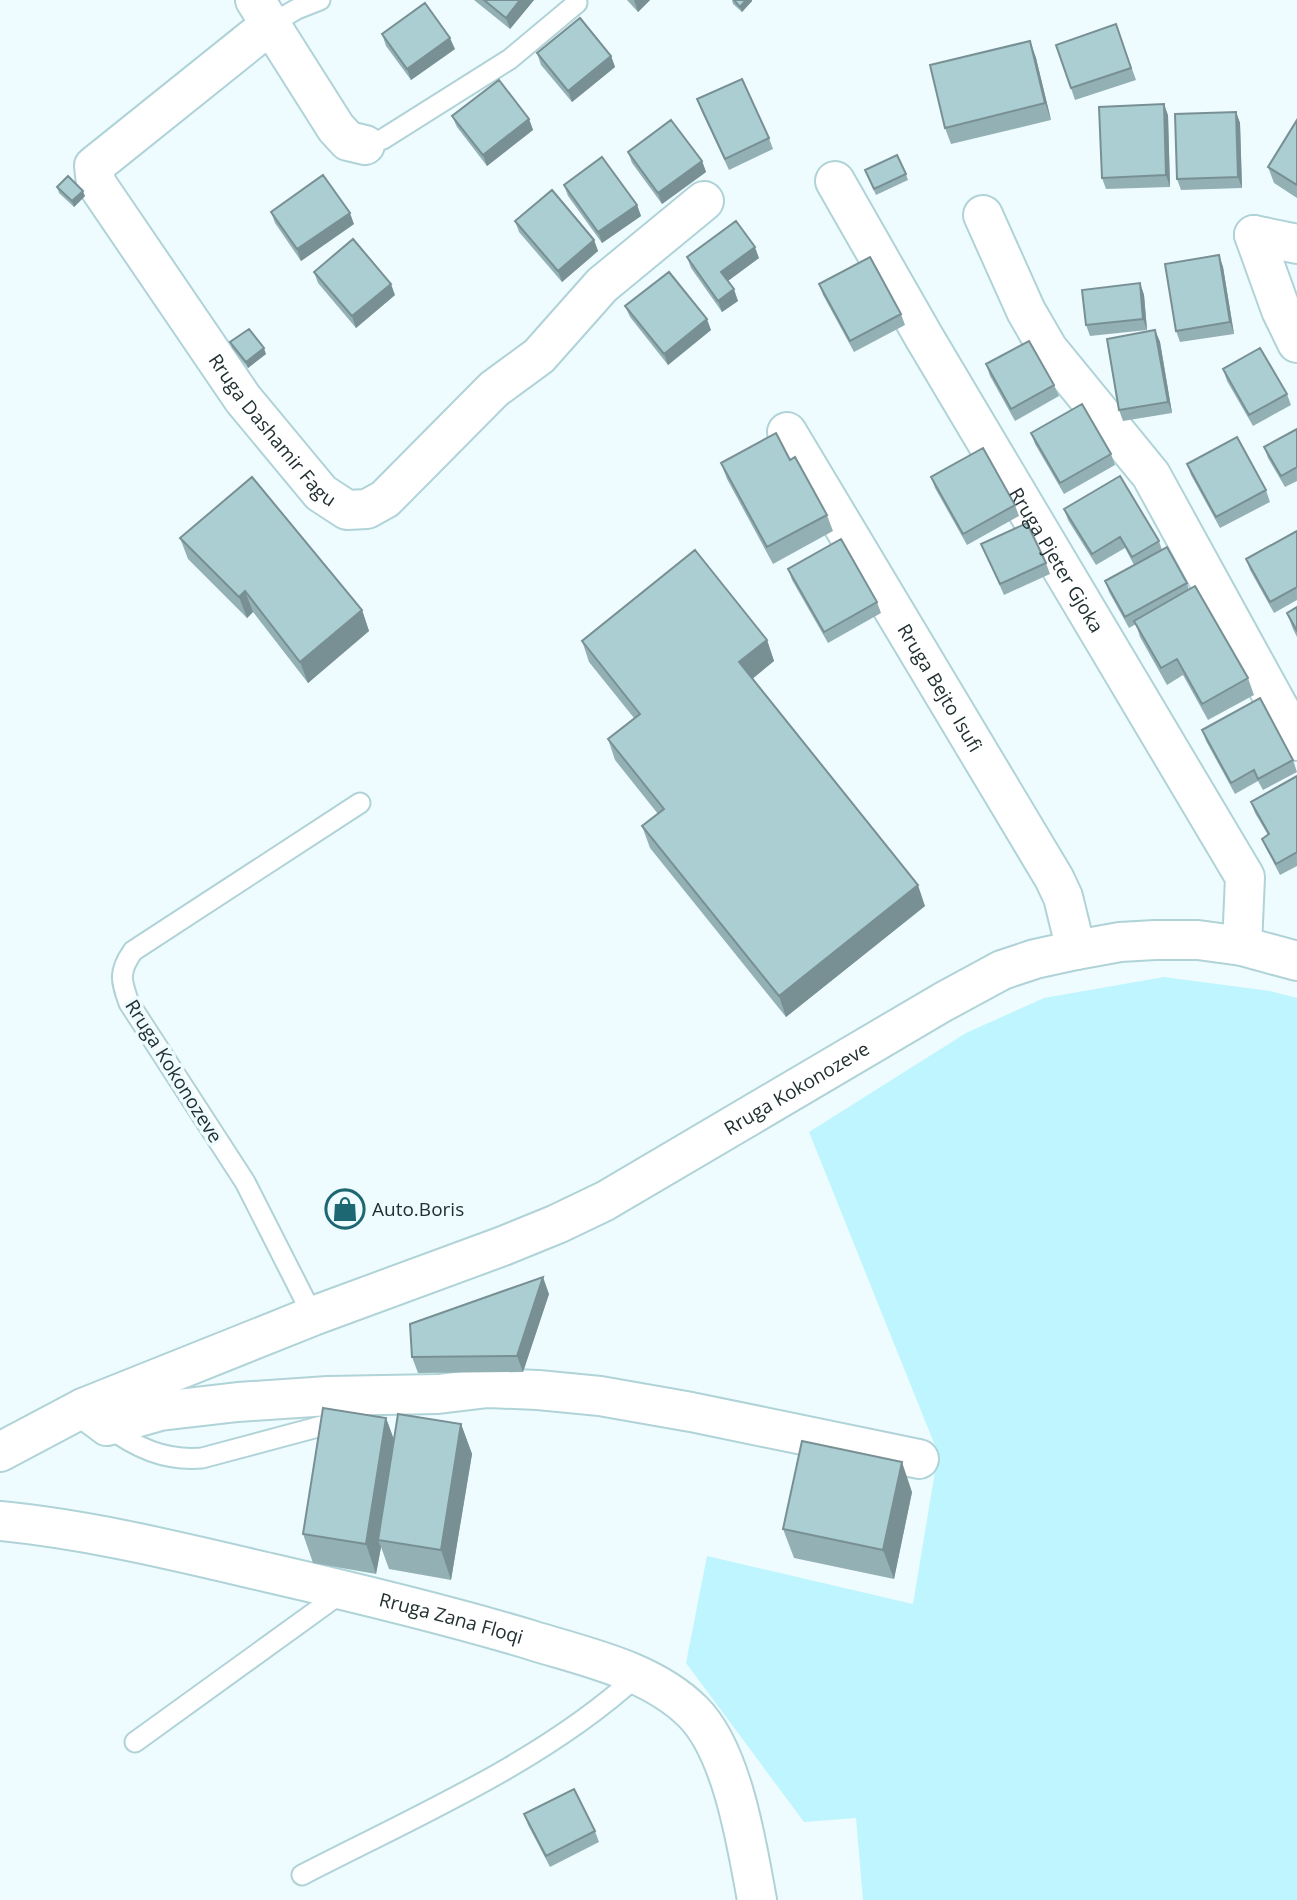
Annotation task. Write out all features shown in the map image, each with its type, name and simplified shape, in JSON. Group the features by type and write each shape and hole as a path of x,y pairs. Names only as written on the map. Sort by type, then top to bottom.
{"street":[{"path":"263,12 336,128 348,141 365,145"},
{"name":"Rruga Dashamir Fagu","path":"263,12 94,166 96,183 243,399 321,493 347,510 367,509 385,499 494,389 539,356 602,285 704,201"},
{"name":"Rruga Pjeter Gjoka","path":"835,181 924,337 1245,877 1242,946"},
{"path":"983,215 1026,311 1048,349 1151,475 1297,741"},
{"path":"1297,244 1254,235 1281,310 1297,343"},
{"name":"Rruga Bejto Isufi","path":"787,432 1054,878 1063,897 1076,950"},
{"name":"Rruga Kokonozeve","path":"0,1452 95,1417 313,1316 557,1224 605,1201 970,986 1002,970 1076,950 1120,942 1156,940 1198,940 1242,946 1297,961"},
{"path":"95,1417 238,1402 328,1396 438,1394 488,1388 538,1390 600,1396 691,1412 919,1459"},
{"name":"Rruga Zana Floqi","path":"0,1521 44,1525 136,1541 457,1617 602,1662 668,1691 695,1713 713,1739 730,1783 746,1839 757,1900"}],"lane":[{"path":"263,12 297,9 320,0"},
{"path":"365,145 394,132 510,59 577,3"},
{"name":"Rruga Kokonozeve","path":"313,1316 245,1182 129,1003 121,982 123,964 133,951 360,803"},
{"path":"95,1417 121,1436 163,1456 202,1458 438,1394"},
{"path":"135,1742 345,1590"},
{"path":"302,1875 528,1756 606,1705 637,1676"}],"shaded area":[{"path":"1164,977 1270,991 1297,998 1297,1900 863,1900 856,1818 804,1822 686,1663 707,1556 913,1604 938,1453 809,1132 966,1033 1044,998"}],"building":[{"path":"484,0 520,0 506,18"},
{"path":"734,0 746,0 740,7"},
{"path":"425,3 450,38 407,69 382,34"},
{"path":"580,18 611,56 568,91 537,53"},
{"path":"1116,24 1131,68 1071,88 1056,45"},
{"path":"1030,41 1045,103 945,128 930,65"},
{"path":"742,79 769,138 725,159 697,99"},
{"path":"499,80 529,119 483,155 452,116"},
{"path":"1164,104 1166,175 1102,178 1099,107"},
{"path":"1236,112 1238,177 1177,179 1175,114"},
{"path":"671,120 702,161 658,193 628,152"},
{"path":"1297,120 1297,185 1268,167"},
{"path":"897,155 906,174 874,189 865,170"},
{"path":"602,157 637,205 598,232 564,185"},
{"path":"323,175 350,213 297,249 271,212"},
{"path":"68,176 83,191 72,201 57,187"},
{"path":"552,190 594,240 558,271 515,221"},
{"path":"736,221 755,247 721,272 734,289 718,301 687,257"},
{"path":"353,239 391,284 352,316 314,272"},
{"path":"1219,255 1230,322 1176,331 1165,264"},
{"path":"870,257 901,314 850,341 819,284"},
{"path":"669,272 707,319 664,354 625,306"},
{"path":"1140,283 1143,319 1086,325 1082,290"},
{"path":"249,329 264,348 246,362 230,342"},
{"path":"1155,330 1168,402 1119,410 1107,339"},
{"path":"1029,341 1054,385 1011,409 986,364"},
{"path":"1260,348 1287,394 1249,415 1223,369"},
{"path":"1082,404 1111,454 1060,483 1031,433"},
{"path":"1297,429 1297,467 1281,476 1264,447"},
{"path":"776,433 790,460 795,457 827,515 767,547 721,463"},
{"path":"1237,437 1266,490 1216,517 1187,464"},
{"path":"983,448 1015,505 963,534 931,477"},
{"path":"1120,476 1159,541 1132,557 1120,537 1092,554 1064,509"},
{"path":"252,477 362,610 300,662 245,591 239,597 180,538"},
{"path":"1027,523 1046,563 1000,584 981,544"},
{"path":"1297,531 1297,587 1270,602 1246,559"},
{"path":"841,539 877,602 824,632 788,569"},
{"path":"1167,547 1187,583 1125,617 1105,581"},
{"path":"695,550 767,640 739,662 918,885 779,996 642,826 664,809 608,739 640,714 582,641"},
{"path":"1195,586 1248,678 1202,704 1177,659 1161,668 1134,621"},
{"path":"1297,607 1297,631 1287,613"},
{"path":"1260,698 1293,760 1258,779 1254,770 1231,783 1202,730"},
{"path":"1297,776 1297,852 1276,864 1262,839 1269,834 1251,802"},
{"path":"543,1277 517,1356 412,1357 410,1324"},
{"path":"323,1408 386,1418 366,1544 303,1534"},
{"path":"398,1414 461,1424 441,1550 378,1540"},
{"path":"802,1441 902,1462 883,1550 783,1529"},
{"path":"574,1789 595,1831 546,1856 524,1814"}],"place":[{"name":"Auto.Boris","path":"345,1209"}]}
